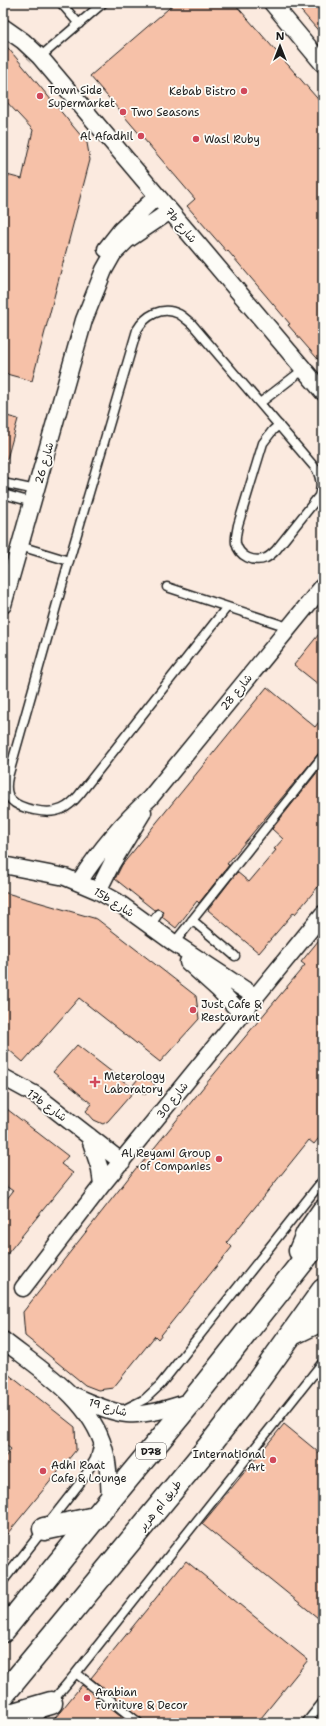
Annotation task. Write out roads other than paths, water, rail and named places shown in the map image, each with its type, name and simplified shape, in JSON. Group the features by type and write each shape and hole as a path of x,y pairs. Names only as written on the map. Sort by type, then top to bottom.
{"main road":[{"path":"297,1268 299,1256 307,1234 323,1211"},
{"name":"D78","path":"3,1631 94,1518 192,1401 323,1236"},
{"name":"طريق أم هرير","path":"3,1695 209,1446 240,1406 290,1334 323,1290"},
{"path":"290,1334 323,1319"},
{"path":"44,1529 94,1518"},
{"path":"3,1717 51,1703"}],"street":[{"path":"281,6 323,64"},
{"name":"7b شارع","path":"3,16 22,31 40,57 323,392"},
{"name":"7b شارع","path":"3,27 23,41 40,57"},
{"name":"شارع 26","path":"84,320 89,287 97,264 104,252 121,230 157,196"},
{"name":"شارع 26","path":"3,605 84,320 104,270 113,254 126,240 170,211"},
{"name":"شارع 28","path":"79,882 115,833 150,798 323,586"},
{"name":"شارع 28","path":"98,891 112,863 150,798"},
{"name":"15b شارع","path":"3,855 49,873 79,882 154,920 188,962 218,989 242,1014"},
{"name":"15b شارع","path":"3,865 49,873"},
{"name":"شارع 30","path":"22,1288 102,1185 323,914"},
{"name":"15b شارع","path":"174,943 256,997"},
{"name":"17b شارع","path":"3,1077 36,1095 122,1162"},
{"path":"89,1136 99,1165 102,1185"},
{"name":"شارع 19","path":"3,1340 71,1395 94,1423 100,1436 107,1463 110,1500"},
{"name":"شارع 19","path":"71,1395 116,1412 129,1414 142,1413 192,1401"}],"lane":[{"path":"61,3 79,24"},
{"path":"40,57 103,3"},
{"path":"227,607 161,693 79,796 69,806 49,812 23,808 16,805 10,799 6,784 68,561 137,330 142,322 149,315 169,311 179,314 192,324 279,425 316,470 320,478 321,487 319,496 272,554 259,560 249,559 241,553 236,545 238,524 263,443 279,425"},
{"path":"260,403 304,369"},
{"path":"3,483 34,496"},
{"path":"3,494 34,496"},
{"path":"20,546 68,561"},
{"path":"167,587 288,627"},
{"path":"174,943 323,756"},
{"path":"192,920 235,956"},
{"path":"116,1412 136,1405 160,1385 323,1180"},
{"path":"34,1723 76,1673 323,1362"},
{"path":"3,1581 90,1469 100,1436"},
{"path":"76,1673 139,1723"},
{"path":"311,1721 323,1702"}],"place":[{"name":"Kebab Bistro","path":"244,91"},
{"name":"Town Side Supermarket","path":"40,96"},
{"name":"Two Seasons","path":"123,112"},
{"name":"Al Afadhil","path":"141,136"},
{"name":"Wasl Ruby","path":"196,139"},
{"name":"Just Cafe & Restaurant","path":"193,1010"},
{"name":"Meterology Laboratory","path":"95,1082"},
{"name":"Al Reyami Group of Companies","path":"219,1159"},
{"name":"International Art","path":"273,1460"},
{"name":"Adhi Raat Cafe & Lounge","path":"43,1471"},
{"name":"Arabian Furniture & Decor","path":"87,1698"}]}
